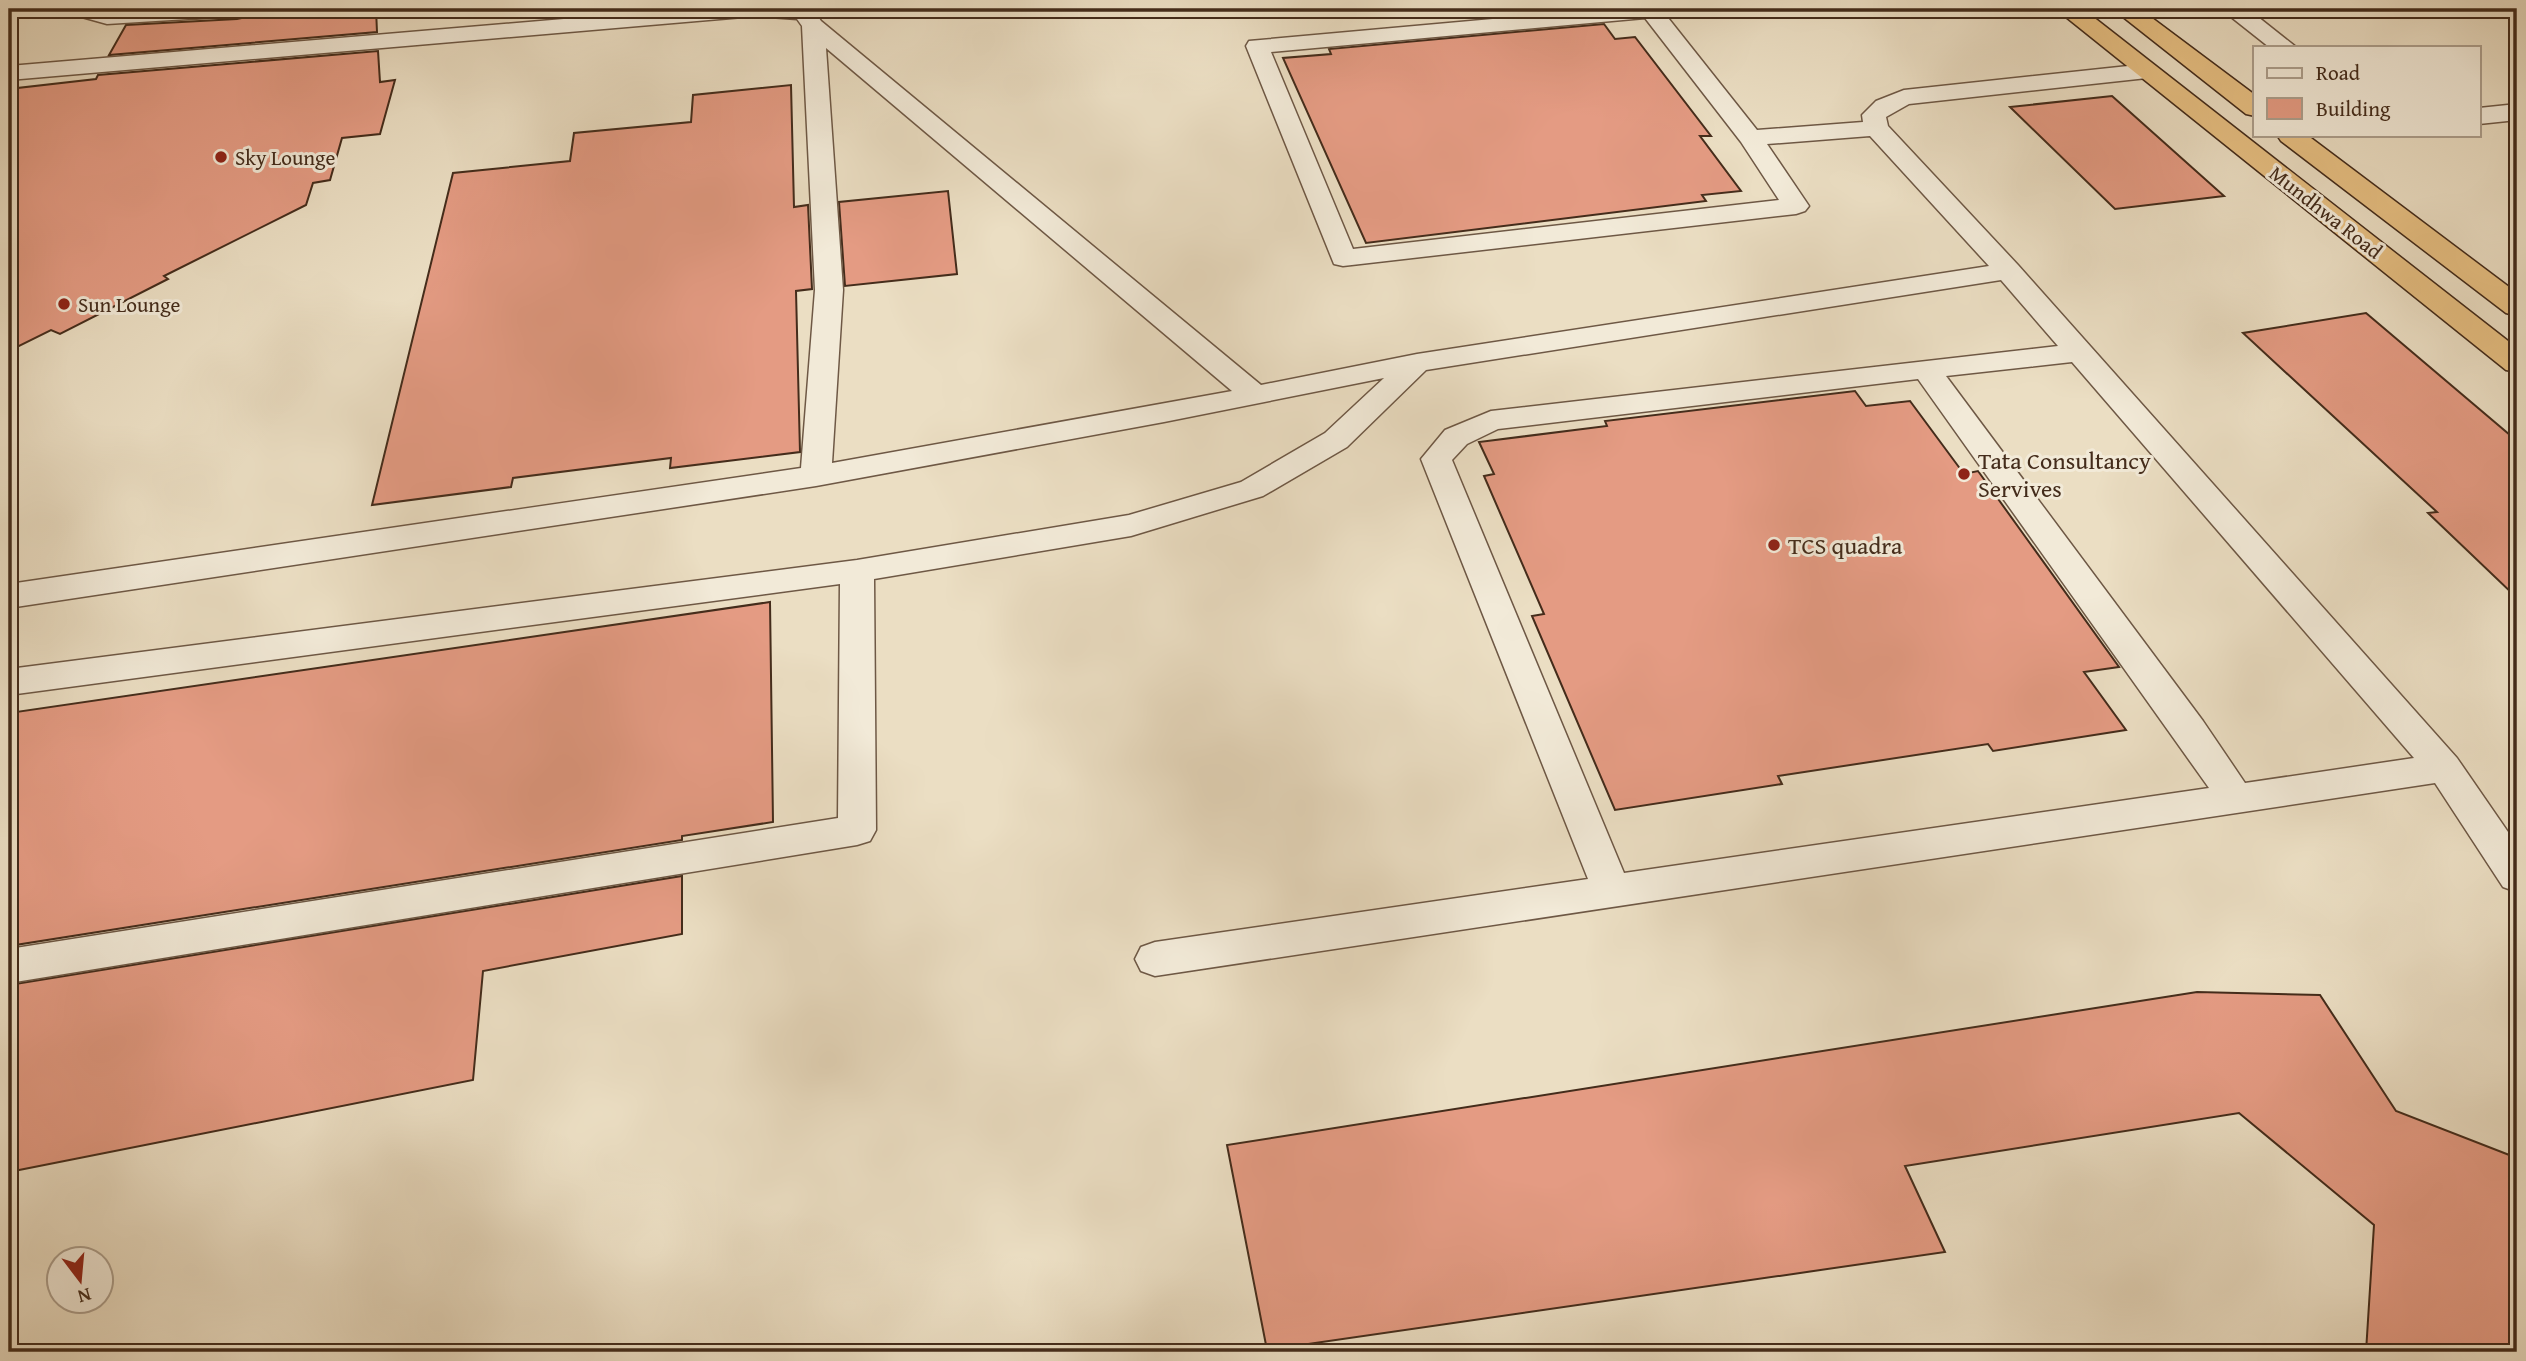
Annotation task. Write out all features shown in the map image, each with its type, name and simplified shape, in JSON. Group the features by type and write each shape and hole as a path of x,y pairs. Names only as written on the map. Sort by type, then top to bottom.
{"highway":[{"name":"Mundhwa Road","path":"2068,9 2517,363"},
{"path":"2124,9 2253,106"},
{"name":"Mundhwa Road","path":"2291,136 2517,307"}],"street":[{"path":"2233,9 2283,46"},
{"path":"2480,116 2517,112"}],"lane":[{"path":"79,9 107,17 237,9"},
{"path":"9,73 755,9 791,10 805,14 813,26 1255,395"},
{"path":"1651,11 1751,138 1796,206 1343,258 1257,46 1651,11"},
{"path":"813,26 829,290 816,476"},
{"path":"2147,71 1904,97 1884,106 1874,115 1876,128 2080,352 2444,768 2517,876"},
{"path":"1751,138 1876,128"},
{"path":"9,596 816,476 1417,363 2008,271"},
{"path":"1612,891 1436,459 1456,437 1491,421 2080,352"},
{"path":"9,682 857,571 1131,525 1252,489 1336,440 1417,363"},
{"path":"1926,370 2190,731 2236,799"},
{"path":"9,966 857,830 857,571"},
{"path":"1155,959 2444,768"}],"building":[{"path":"251,9 376,9 377,32 109,55 126,25 237,19 246,17"},
{"path":"1604,24 1615,39 1635,37 1711,136 1700,136 1741,191 1702,195 1706,201 1366,243 1283,58 1331,54 1329,49"},
{"name":"Sky Lounge","path":"378,51 380,82 395,80 380,134 342,138 330,180 313,183 306,205 164,276 168,279 60,334 51,330 9,351 9,89 96,79 98,75"},
{"path":"791,85 794,207 808,205 812,289 796,291 800,452 670,468 671,458 513,478 511,487 372,505 453,173 570,161 574,133 691,122 693,95"},
{"path":"2112,96 2224,196 2115,209 2010,107"},
{"path":"948,191 957,274 845,286 839,202"},
{"path":"2366,313 2517,441 2517,598 2428,513 2437,512 2243,333"},
{"name":"TCS quadra","path":"1855,391 1866,406 1910,401 1964,474 1978,471 2119,667 2084,672 2126,730 1993,751 1988,744 1778,776 1782,784 1615,810 1532,616 1544,614 1484,476 1494,474 1479,442 1607,426 1605,421"},
{"path":"770,602 773,822 682,836 682,840 9,946 9,713"},
{"path":"682,876 682,934 483,971 473,1080 9,1172 9,985"},
{"path":"2197,992 2320,995 2396,1111 2517,1158 2517,1352 2366,1352 2374,1225 2239,1113 1905,1166 1945,1252 1267,1350 1227,1145"}],"place":[{"name":"Sky Lounge","path":"221,157"},
{"name":"Sun Lounge","path":"64,304"},
{"name":"Tata Consultancy Servives","path":"1964,474"},
{"name":"TCS quadra","path":"1774,545"}]}
